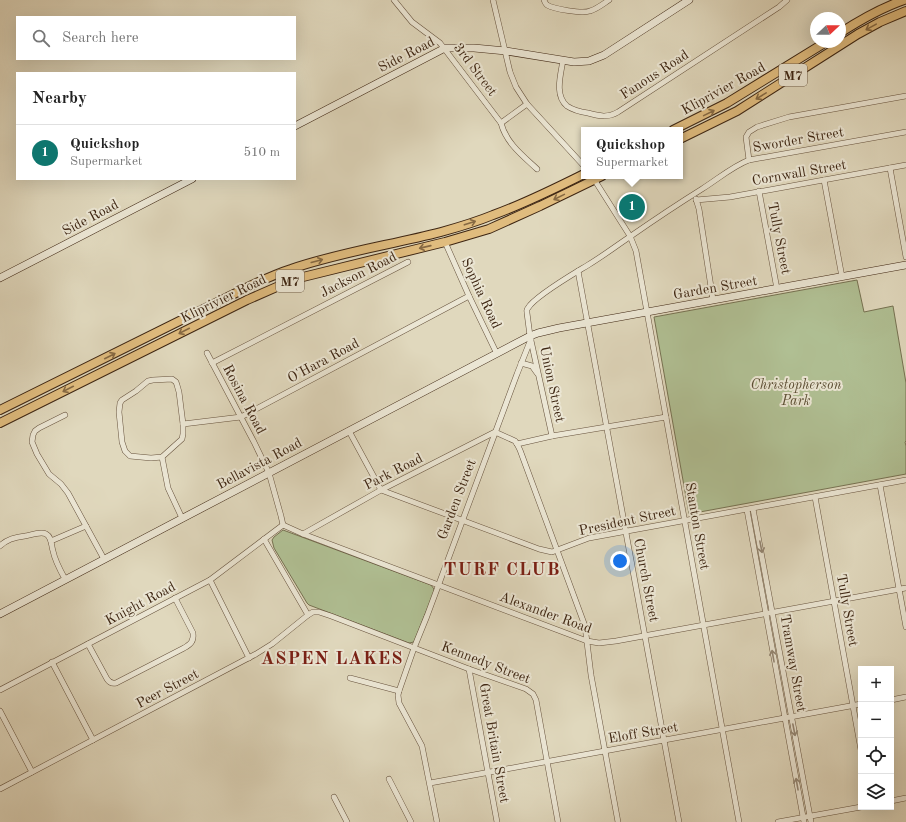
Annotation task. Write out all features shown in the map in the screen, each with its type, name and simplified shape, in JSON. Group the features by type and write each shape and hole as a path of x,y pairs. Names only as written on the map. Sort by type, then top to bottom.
{"main road":[{"path":"846,29 881,9 904,0"},
{"name":"Kliprivier Road","path":"683,138 737,111 858,34 880,22 906,11"},
{"name":"Kliprivier Road","path":"680,127 732,101 816,48"},
{"name":"Kliprivier Road","path":"0,410 277,274 328,258 440,232 471,223 494,215 581,175"},
{"name":"Kliprivier Road","path":"0,423 247,300 288,282 326,270 445,242 476,233 503,223 591,179"}],"street":[{"name":"3rd Street","path":"394,0 412,22 436,39 444,48 501,123 510,142 537,169"},
{"path":"493,0 513,80 519,94 581,163"},
{"path":"544,0 547,5 582,12 590,11 609,0"},
{"name":"Side Road","path":"296,125 444,48 474,48 506,51 574,62 585,61 599,57 612,50 688,0"},
{"name":"Fanous Road","path":"562,60 559,90 564,103 578,111 601,116 610,116 787,0"},
{"path":"750,160 746,138 749,132 757,127 789,117 906,96"},
{"path":"501,123 527,104"},
{"name":"Sworder Street","path":"531,337 527,310 528,307 540,296 606,254 630,236 735,167 750,160 906,132"},
{"name":"Cornwall Street","path":"696,200 730,197 906,165"},
{"path":"890,168 906,257"},
{"name":"Stanton Street","path":"594,179 630,236 636,251 740,822"},
{"name":"Side Road","path":"0,278 190,180"},
{"path":"824,180 842,277"},
{"name":"Tully Street","path":"759,192 777,289"},
{"path":"694,194 699,209 713,300"},
{"name":"Sophia Road","path":"445,242 497,354"},
{"name":"Jackson Road","path":"212,363 408,262"},
{"name":"Garden Street","path":"399,691 531,337 546,331 906,265"},
{"name":"Church Street","path":"578,271 679,822"},
{"name":"O'Hara Road","path":"182,424 241,417 469,296"},
{"name":"Bellavista Road","path":"0,614 531,337"},
{"name":"Union Street","path":"531,337 552,436"},
{"name":"Rosina Road","path":"207,353 269,473 283,525"},
{"path":"521,363 533,367 540,379"},
{"path":"172,379 176,382 178,388 183,434 182,440 162,457 151,458 130,456 126,453 122,442 119,412 120,403 148,381 172,379"},
{"path":"65,415 39,428 33,435 32,442 34,449 49,474 63,487 77,509 104,559"},
{"path":"517,444 552,436 666,417"},
{"path":"349,431 381,490"},
{"path":"495,432 515,441 517,444 585,626 591,675 618,822"},
{"name":"Park Road","path":"302,534 381,490 495,432"},
{"path":"162,457 168,488 182,518"},
{"name":"President Street","path":"381,490 539,549 552,552 589,538 906,480"},
{"path":"880,485 906,627"},
{"name":"Tully Street","path":"815,497 859,738"},
{"name":"Tramway Street","path":"753,509 811,822"},
{"name":"Tramway Street","path":"747,510 803,820"},
{"name":"Alexander Road","path":"283,525 302,534 587,641 599,643 606,643 906,588"},
{"name":"Knight Road","path":"0,690 210,580 283,525"},
{"path":"51,541 86,526"},
{"path":"0,546 5,541 10,539 45,533 51,541 55,559 65,579"},
{"path":"264,539 308,615"},
{"path":"756,561 763,560"},
{"path":"210,580 249,658"},
{"path":"88,644 107,679 109,682 114,684 184,648 193,641 194,638 193,633 175,598"},
{"name":"Kennedy Street","path":"308,615 314,612 319,612 526,689 533,694 536,700 558,822"},
{"name":"Peer Street","path":"0,789 249,658 272,644 308,615"},
{"path":"52,662 93,740"},
{"name":"Great Britain Street","path":"470,669 497,822"},
{"path":"350,678 399,691 398,695 400,703 422,746 437,822"},
{"path":"894,699 906,697"},
{"name":"Eloff Street","path":"430,783 858,705"},
{"path":"0,711 32,772"},
{"path":"794,769 801,768"},
{"path":"389,779 411,822"},
{"path":"334,797 347,822"},
{"path":"894,800 906,798"},
{"path":"778,822 803,820 810,816 858,807"}],"green space":[{"name":"Christopherson Park","path":"857,280 864,312 893,306 906,383 906,474 689,514 654,317"},
{"path":"283,530 431,585 434,592 414,642 409,643 309,605 274,548 272,540"}],"place":[{"name":"Quickshop","path":"632,207"}],"district":[{"name":"TURF CLUB","path":"502,569"},
{"name":"ASPEN LAKES","path":"332,658"}]}
